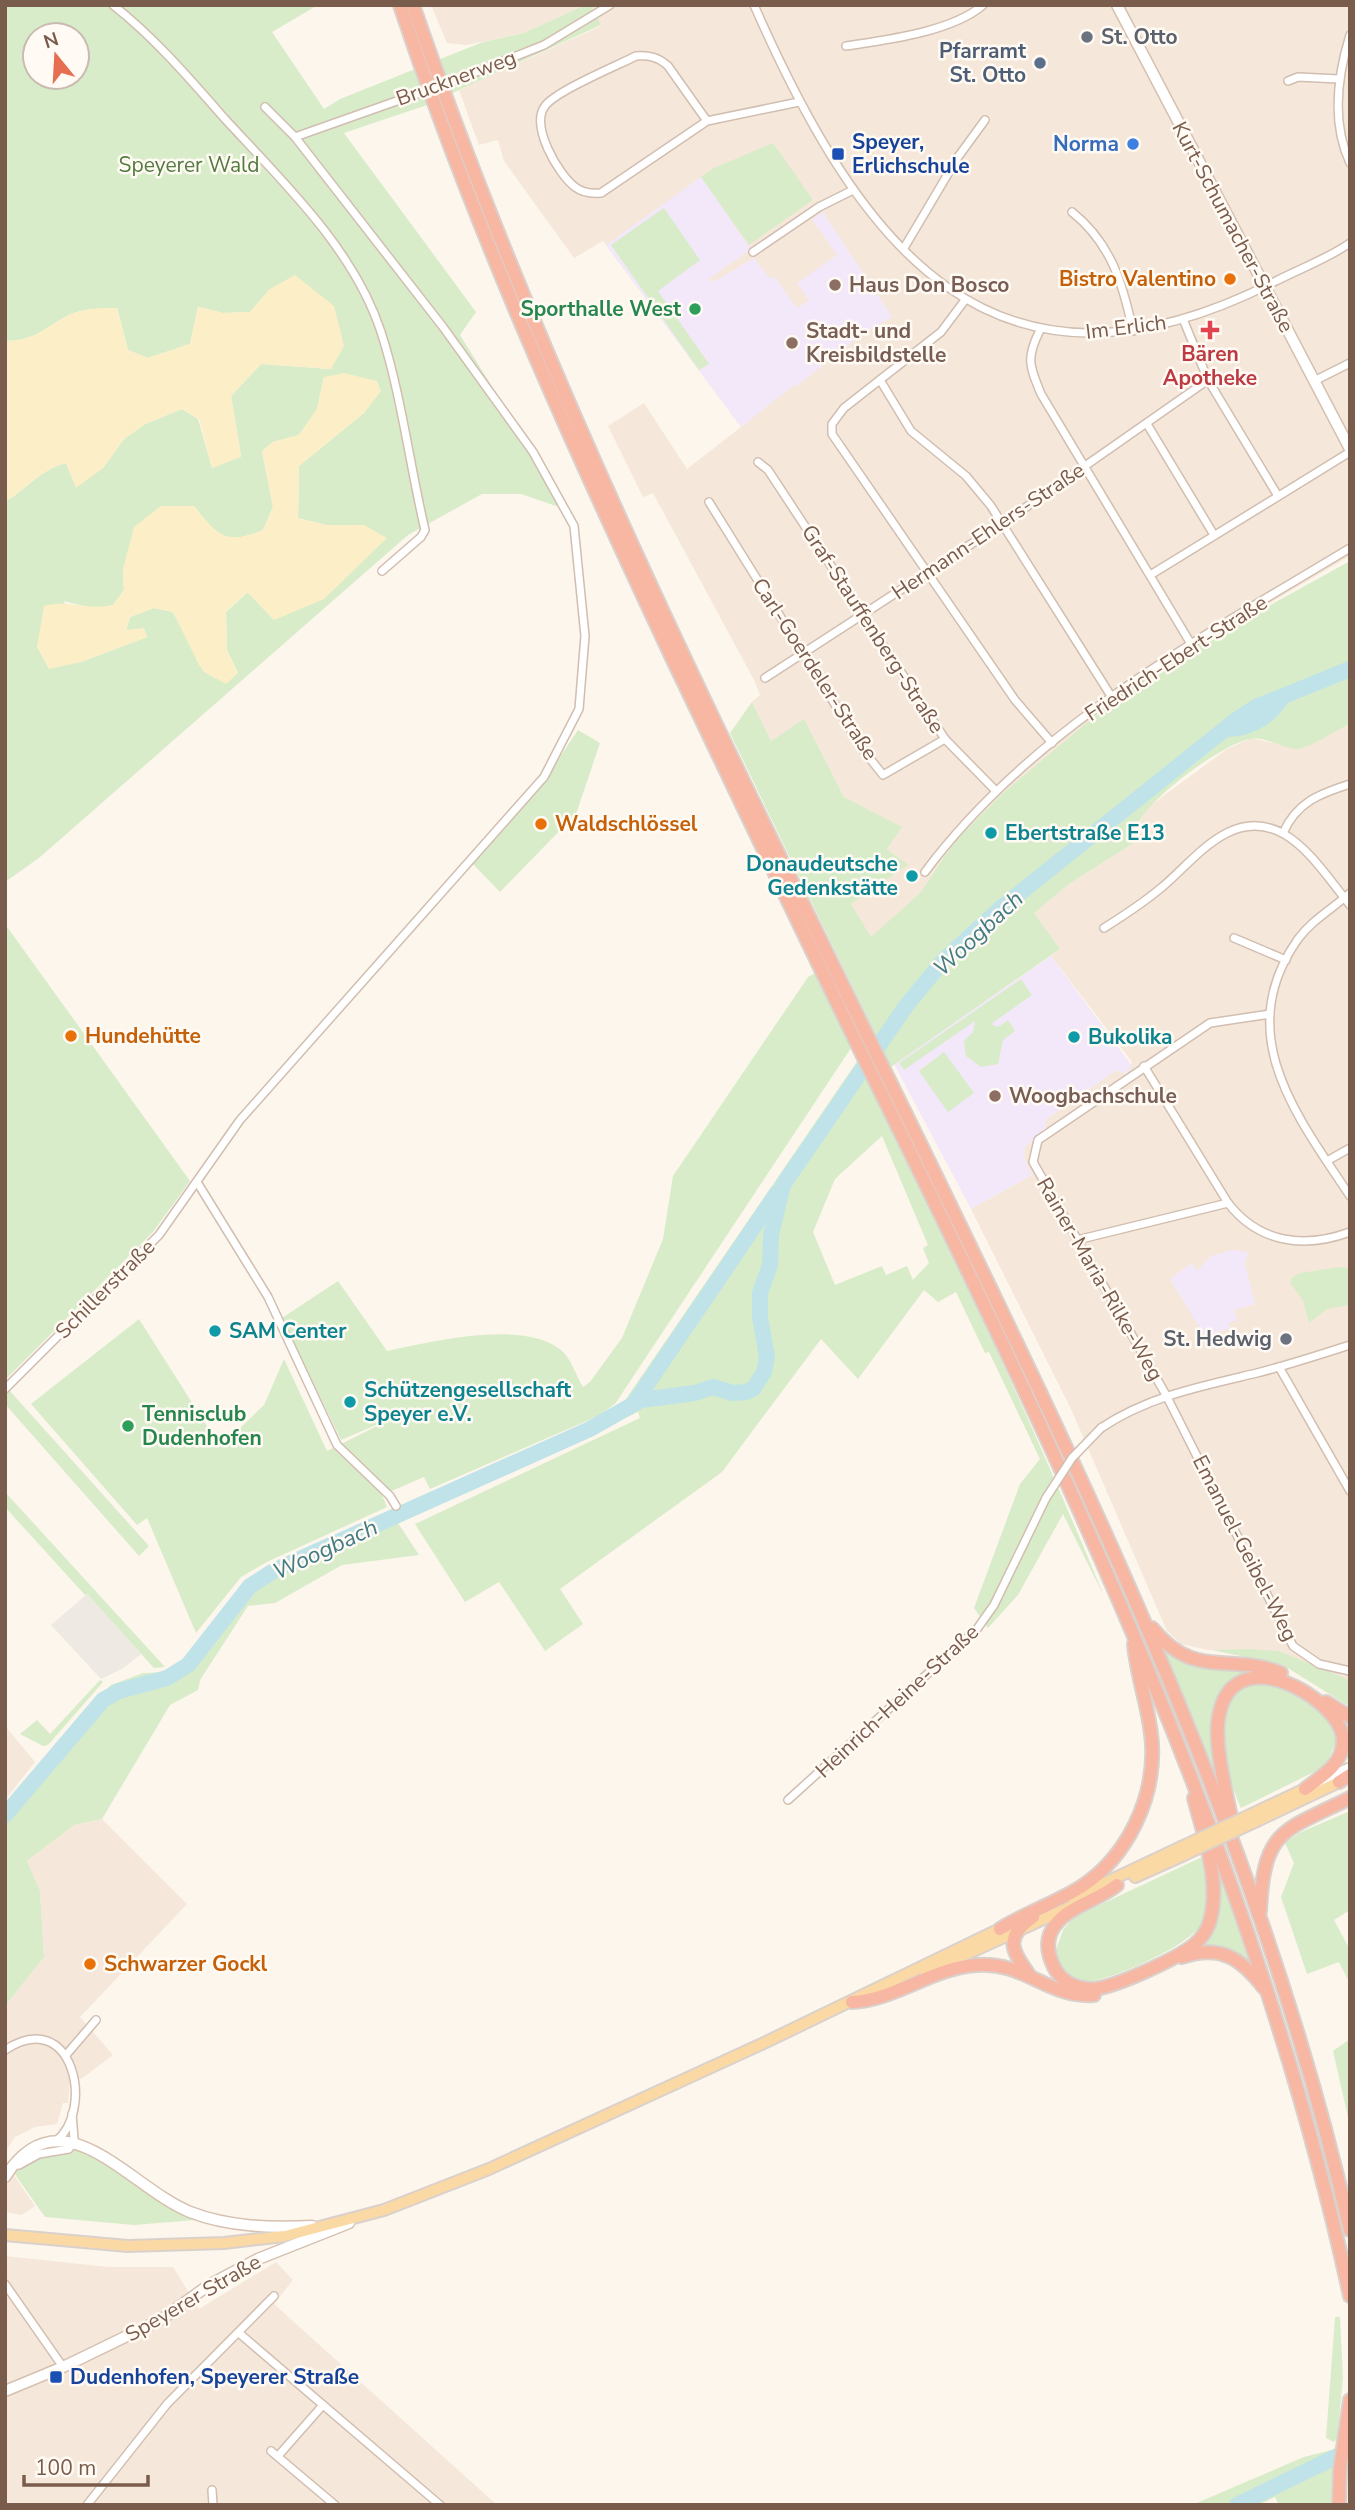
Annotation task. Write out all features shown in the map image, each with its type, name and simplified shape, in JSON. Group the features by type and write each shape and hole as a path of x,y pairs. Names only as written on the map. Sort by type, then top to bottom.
{"highway":[{"path":"400,5 468,196 583,468 849,996 1054,1422 1141,1614 1213,1787 1260,1918 1300,2042 1350,2230"},
{"path":"413,5 482,196 706,716"},
{"path":"721,746 841,1010 1033,1407 1132,1630 1184,1757 1234,1887 1270,1996 1313,2139 1350,2296"},
{"path":"1141,1614 1163,1642 1181,1656 1200,1662 1255,1665 1280,1672 1350,1717"},
{"path":"1000,1929 1073,1892 1098,1875 1110,1864 1133,1828 1147,1797 1152,1775 1152,1745 1137,1673 1132,1630"},
{"path":"1237,1854 1218,1723 1225,1699 1236,1685 1253,1676 1277,1678 1327,1708 1338,1722 1343,1738 1342,1752 1333,1767 1306,1789"},
{"path":"1117,1885 1060,1919 1052,1930 1049,1954 1059,1975 1074,1986 1094,1989 1122,1979 1191,1947 1205,1933 1211,1913 1212,1880 1184,1757"},
{"path":"1260,1918 1262,1874 1270,1848 1293,1827 1350,1798"},
{"path":"1030,1976 1014,1950 1014,1934 1039,1913"},
{"path":"852,2002 867,2001 925,1972 975,1965 1008,1968 1065,1993 1094,1995 1117,1988 1195,1953 1219,1951 1241,1961 1270,1996"},
{"path":"1339,2505 1340,2469 1350,2400"}],"main road":[{"name":"Kurt-Schumacher-Straße","path":"1117,5 1350,451"},
{"path":"1255,1817 1350,1768"},
{"path":"925,1972 1000,1929 1346,1778"},
{"path":"925,1972 1014,1934 1182,1851"},
{"path":"5,2235 97,2245 182,2246 285,2236 342,2222 384,2210 489,2169 852,2002"},
{"path":"6,2176 24,2153 55,2142 73,2143 96,2151 168,2201 208,2218 261,2227 342,2222"},
{"name":"Speyerer Straße","path":"5,2391 151,2325 182,2308 209,2285 258,2259 384,2210"}],"street":[{"path":"113,5 157,45 267,164 342,254 364,292 381,332 425,530 421,537 382,571"},
{"name":"Im Erlich","path":"754,5 799,102 853,190 904,247 941,282 987,312 1040,330 1079,334 1133,331 1183,319 1264,287 1350,243"},
{"path":"846,46 923,31 967,16 983,5"},
{"name":"Brucknerweg","path":"295,136 461,78 544,44 604,7"},
{"path":"1350,35 1339,79 1339,121 1350,163"},
{"path":"707,121 668,66 661,60 644,55 636,56 551,99 541,112 539,122 549,154 569,182 576,189 592,194 613,187 707,121 799,102"},
{"path":"1288,80 1298,77 1339,79"},
{"name":"Schillerstraße","path":"5,1389 159,1235 197,1182 205,1166 240,1120 544,777 579,709 583,673 583,598 574,526 533,452 443,327 295,136 265,107"},
{"path":"904,247 958,157 985,120"},
{"path":"753,252 819,207 853,190"},
{"path":"1072,212 1091,228 1110,255 1125,292 1133,331"},
{"path":"965,300 942,332 844,408 831,429 835,440 1015,700 1052,743"},
{"path":"1183,319 1208,380 1278,496"},
{"path":"1040,330 1030,349 1030,367 1041,394 1152,574 1191,644"},
{"path":"1314,381 1350,363"},
{"path":"880,380 911,430 973,484 1002,524 1111,696"},
{"name":"Hermann-Ehlers-Straße","path":"765,678 1002,524 1208,380"},
{"path":"1147,424 1214,535"},
{"path":"1152,574 1350,451"},
{"name":"Graf-Stauffenberg-Straße","path":"758,462 768,470 945,739 995,790"},
{"name":"Carl-Goerdeler-Straße","path":"709,502 864,751 883,775 945,739"},
{"name":"Friedrich-Ebert-Straße","path":"925,872 948,840 995,790 1111,696 1350,548"},
{"path":"1283,833 1304,803 1317,794 1350,784"},
{"path":"1104,928 1160,889 1213,839 1225,832 1258,827 1283,833 1309,856 1348,899 1310,925 1286,960 1272,997 1272,1055 1278,1076 1294,1110 1350,1196"},
{"path":"1234,938 1286,960"},
{"name":"Rainer-Maria-Rilke-Weg","path":"1166,1395 1032,1162 1034,1149 1038,1140 1051,1130 1210,1023 1270,1014"},
{"path":"1144,1066 1228,1203 1262,1234 1275,1238 1319,1240 1350,1232"},
{"path":"1326,1161 1350,1148"},
{"path":"197,1182 268,1297 337,1445 390,1496 396,1506"},
{"path":"1077,1240 1228,1203"},
{"name":"Heinrich-Heine-Straße","path":"788,1800 977,1629 994,1605 1046,1498 1072,1458 1101,1428 1121,1415 1166,1395 1279,1367 1350,1345"},
{"path":"1279,1367 1350,1491"},
{"name":"Emanuel-Geibel-Weg","path":"1166,1395 1293,1646 1320,1664 1350,1671"},
{"path":"65,2055 96,2020"},
{"path":"5,2050 22,2041 37,2038 52,2043 65,2055 75,2077 73,2143 67,2150 33,2157 6,2176"},
{"path":"55,2142 62,2136 73,2109"},
{"path":"5,2284 63,2367"},
{"path":"87,2505 167,2404 274,2296"},
{"path":"239,2333 440,2505"},
{"path":"323,2405 275,2453 335,2505"},
{"path":"212,2490 213,2505"}],"shaded area":[{"path":"431,5 585,5 524,33 466,45 447,43"},
{"path":"591,5 1350,5 1350,556 1193,648 1115,699 1004,792 955,841 920,893 871,938 851,904 907,865 887,849 901,827 844,797 804,720 771,741 752,702 760,695 754,680 653,493 643,497 608,426 644,403 687,469 741,427 603,241 574,258 504,161 498,140 479,145 459,90 601,26"},
{"path":"701,177 751,249 709,279 714,282 754,258 770,279 774,276 797,308 809,300 797,283 837,255 812,219 823,212 892,317 858,337 741,427 606,245"},
{"path":"1350,724 1350,1681 1279,1651 1208,1650 1181,1644 1167,1631 1071,1409 971,1209 1032,1175 1024,1158 1025,1147 1046,1128 1046,1119 1117,1070 1126,1074 1132,1062 1051,956 1060,949 1033,913 1069,884 1140,839 1137,826 1147,808 1227,749 1251,738 1299,749"},
{"name":"Woogbachschule","path":"1051,956 1132,1066 1126,1074 1117,1070 1046,1119 1046,1127 1025,1147 1024,1158 1032,1175 971,1209 894,1064"},
{"path":"1232,1250 1248,1252 1245,1264 1255,1304 1234,1310 1237,1320 1229,1323 1230,1329 1204,1335 1170,1279 1192,1263 1197,1271 1211,1256"},
{"path":"87,1594 141,1654 122,1669 101,1679 51,1625"},
{"path":"5,1726 35,1762 5,1800"},
{"path":"102,1819 187,1904 80,2017 113,2055 81,2079 70,2080 68,2103 63,2103 57,2124 35,2127 15,2137 5,2152 5,2006 44,1957 40,1892 27,1861 74,1825"},
{"path":"5,2170 13,2174 35,2206 22,2215 5,2212"},
{"path":"5,2256 109,2267 173,2267 199,2309 276,2262 293,2280 274,2304 497,2505 5,2505"}],"green space":[{"name":"Speyerer Wald","path":"5,5 318,5 272,32 324,109 340,99 483,42 524,33 585,5 591,5 601,25 424,106 344,133 476,312 460,335 526,441 559,507 521,494 482,494 408,535 39,858 5,882 5,502 42,474 66,463 76,487 103,468 124,439 145,424 182,409 198,419 212,468 241,456 231,396 261,364 330,369 270,289 250,312 223,313 198,307 190,344 148,358 128,350 117,308 79,312 39,333 5,341","holes":["324,377 365,412 299,466 298,518 326,525 364,525 274,620 248,592 226,612 227,650 238,673 204,672 173,612 154,608 130,617 126,631 144,629 147,637 81,662 64,601 95,609 113,605 124,590 123,569 194,506 209,525 223,535 240,537 263,530 273,507 262,451 273,442 299,435 317,409"]},
{"path":"773,143 813,200 749,245 701,177 714,168"},
{"path":"664,208 700,260 658,291 709,364 699,370 611,245"},
{"path":"1350,561 1350,724 1297,749 1261,739 1237,743 1186,775 1143,815 1137,826 1140,839 1069,884 1034,913 1060,949 891,1067 730,733 752,702 771,741 804,719 844,797 902,827 887,849 908,865 851,904 871,937 920,893 955,841 1004,792 1115,699 1193,648"},
{"path":"578,730 600,743 576,814 500,892 471,862 544,781"},
{"path":"5,924 190,1181 153,1232 5,1380"},
{"path":"815,973 851,1048 615,1404 598,1416 430,1489 424,1477 382,1495 387,1507 267,1562 241,1577 196,1633 147,1518 137,1525 31,1404 139,1319 220,1447 264,1405 284,1359 327,1451 397,1416 341,1440 282,1318 338,1281 387,1351 477,1336 524,1336 545,1341 565,1353 583,1387 590,1382 622,1338 663,1239 673,1176 808,977"},
{"path":"1021,979 1032,995 991,1024 998,1027 1008,1020 1015,1031 1003,1040 998,1064 981,1067 966,1056 964,1041 973,1032 975,1021 904,1070 899,1063"},
{"path":"944,1052 974,1093 948,1112 919,1071"},
{"path":"858,1060 986,1326 1104,1596 1063,1514 1018,1595 988,1628 974,1608 1020,1484 1040,1459 989,1352 985,1353 956,1292 938,1302 924,1290 858,1379 821,1339 722,1472 560,1589 583,1624 545,1651 499,1582 465,1602 415,1524 640,1418 638,1412 398,1523 419,1555 342,1565 275,1603 248,1606 200,1680 198,1690 170,1705 102,1819 74,1825 27,1861 40,1891 44,1957 5,2006 5,1807 89,1706 111,1685 143,1673 169,1672 186,1663 243,1582 272,1565 617,1412","holes":["882,1136 928,1245 923,1248 929,1263 913,1280 907,1266 886,1275 882,1266 835,1285 813,1232 835,1179"]},
{"path":"1350,1268 1350,1305 1327,1309 1309,1323 1303,1300 1290,1283 1292,1278 1300,1273"},
{"path":"9,1390 149,1546 139,1556 5,1404 5,1393"},
{"path":"5,1492 165,1667 154,1668 87,1594 85,1595 5,1507"},
{"path":"1212,1650 1279,1651 1345,1678 1350,1681 1350,1707 1283,1665"},
{"path":"1165,1651 1192,1664 1252,1671 1230,1684 1220,1698 1218,1781"},
{"path":"100,1680 103,1682 48,1745 43,1746 20,1734 37,1720 50,1734"},
{"path":"1253,1680 1294,1691 1305,1697 1324,1714 1338,1739 1328,1760 1318,1770 1241,1808 1227,1766 1223,1717 1234,1693"},
{"path":"1350,1811 1350,1910 1334,1920 1350,1950 1350,1984 1339,1962 1307,1974 1281,1897 1294,1863 1285,1843 1299,1833"},
{"path":"1216,1854 1255,1969 1231,1950 1217,1946 1200,1946"},
{"path":"1202,1857 1208,1901 1205,1918 1194,1933 1167,1951 1134,1967 1092,1981 1079,1980 1063,1968 1056,1950 1063,1930 1074,1917"},
{"path":"1350,2039 1350,2126 1333,2051"},
{"path":"78,2146 164,2203 195,2220 134,2225 45,2217 14,2173 38,2156 71,2154"},
{"path":"1335,2317 1340,2317 1343,2378 1337,2439 1334,2442 1326,2438"},
{"path":"1335,2449 1331,2505 1279,2505 1275,2497 1258,2505 1192,2505 1304,2457"}],"sand":[{"path":"295,275 334,306 344,346 331,369 261,364 231,396 241,457 212,468 199,419 182,409 145,424 124,439 103,468 76,488 66,463 42,474 5,502 5,341 32,336 79,311 117,308 128,350 148,358 190,344 198,307 223,313 250,312 270,289"},
{"path":"344,373 377,381 381,391 365,412 299,466 298,518 326,525 364,525 387,538 324,599 274,620 247,592 226,612 227,650 238,673 226,684 204,672 173,612 154,608 130,617 126,630 144,628 147,637 81,662 49,669 37,647 44,606 113,605 124,590 123,569 134,527 161,506 194,506 216,531 231,537 250,535 263,530 273,507 262,451 273,442 299,435 317,409 324,377"}],"waterway":[{"name":"Woogbach","path":"5,1815 103,1700 119,1691 167,1678 188,1665 250,1586 275,1570 590,1429 641,1400 695,1393 713,1387 733,1393 754,1388 764,1372 767,1357 760,1317 760,1293 770,1265 771,1235 783,1185 906,1006 943,961 1001,908 1235,721 1256,707 1350,669"},
{"name":"Woogbach","path":"1227,729 1243,727 1257,721 1270,712 1281,699"},
{"name":"Woogbach","path":"1036,882 1036,888"},
{"name":"Woogbach","path":"635,1402 777,1193"},
{"path":"1237,2505 1350,2450"}],"place":[{"name":"St. Otto","path":"1087,37"},
{"name":"Pfarramt St. Otto","path":"1040,63"},
{"name":"Norma","path":"1133,144"},
{"name":"Speyer, Erlichschule","path":"838,154"},
{"name":"Bistro Valentino","path":"1230,279"},
{"name":"Haus Don Bosco","path":"835,285"},
{"name":"Sporthalle West","path":"695,309"},
{"name":"Bären Apotheke","path":"1210,330"},
{"name":"Stadt- und Kreisbildstelle","path":"792,343"},
{"name":"Waldschlössel","path":"541,824"},
{"name":"Ebertstraße E13","path":"991,833"},
{"name":"Donaudeutsche Gedenkstätte","path":"912,876"},
{"name":"Hundehütte","path":"71,1036"},
{"name":"Bukolika","path":"1074,1037"},
{"name":"Woogbachschule","path":"995,1096"},
{"name":"SAM Center","path":"215,1331"},
{"name":"St. Hedwig","path":"1286,1339"},
{"name":"Schützengesellschaft Speyer e.V.","path":"350,1402"},
{"name":"Tennisclub Dudenhofen","path":"128,1426"},
{"name":"Schwarzer Gockl","path":"90,1964"},
{"name":"Dudenhofen, Speyerer Straße","path":"56,2377"}]}
